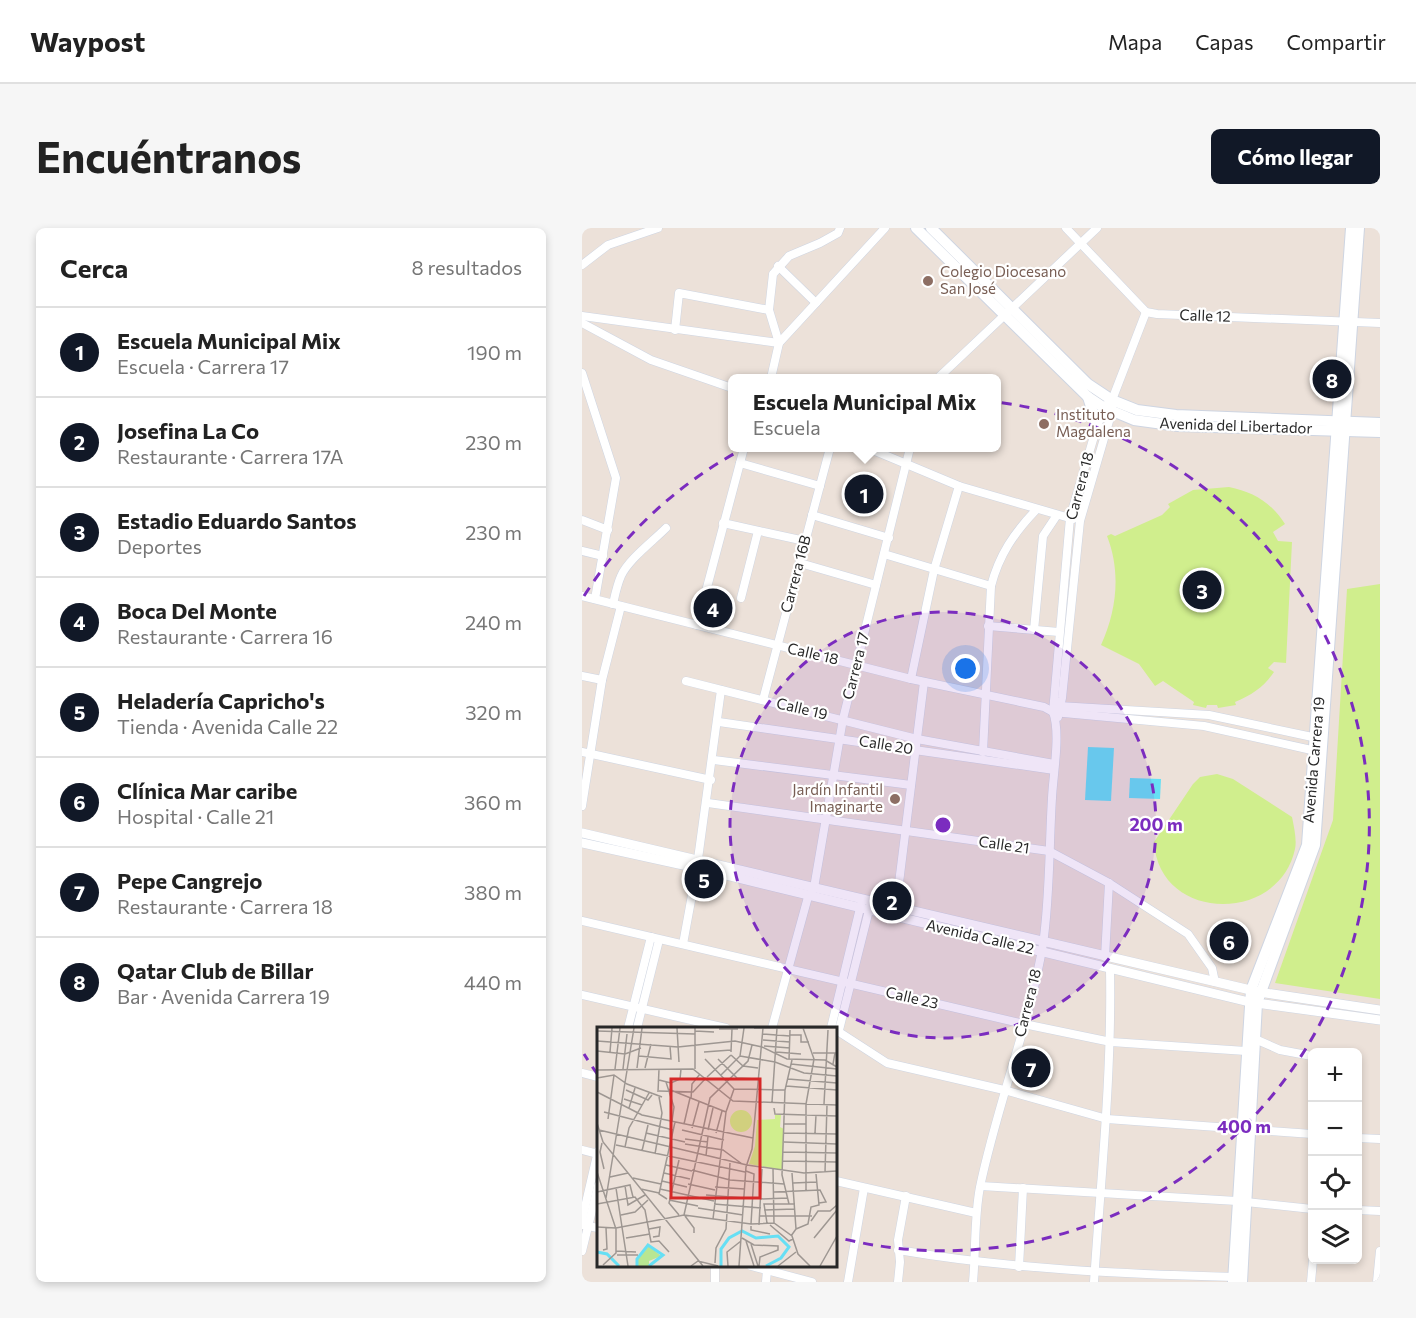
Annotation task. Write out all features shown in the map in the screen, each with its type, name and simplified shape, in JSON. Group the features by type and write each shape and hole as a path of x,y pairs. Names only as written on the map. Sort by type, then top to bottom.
{"main road":[{"name":"Avenida del Libertador","path":"916,228 1088,384 1109,406"},
{"name":"Avenida del Libertador","path":"931,228 1088,398 1109,406 1134,420 1178,426 1380,423"},
{"name":"Avenida Carrera 19","path":"1350,322 1351,228"},
{"name":"Avenida Carrera 19","path":"1236,1280 1242,1201 1246,1052 1254,997 1307,844 1319,752 1342,425 1359,228"},
{"path":"1088,398 1096,426"},
{"name":"Avenida del Libertador","path":"1342,425 1380,432"},
{"name":"Avenida Carrera 19","path":"1245,1129 1255,1039 1254,997"}],"street":[{"path":"582,265 608,245 658,228"},
{"path":"780,343 769,310 773,274 789,256 838,233 840,228"},
{"path":"772,374 780,343 885,228"},
{"path":"1065,228 1146,312"},
{"path":"942,374 1097,228"},
{"path":"778,266 816,303"},
{"path":"675,330 679,293 769,310"},
{"name":"Calle 12","path":"1146,312 1380,323"},
{"name":"Carrera 18","path":"1057,711 1080,521 1109,406 1146,312"},
{"path":"582,316 780,343"},
{"path":"582,323 651,360 728,387"},
{"path":"582,373 616,478 595,599"},
{"name":"Carrera 18","path":"973,1282 976,1213 981,1186 1042,948 1054,767 1059,632 1070,518 1096,426 1109,406"},
{"path":"697,625 743,452"},
{"name":"Carrera 16B","path":"762,700 829,452"},
{"path":"879,452 958,486 1080,521"},
{"name":"Carrera 17","path":"814,888 843,719 855,664 889,538 908,452"},
{"path":"740,464 820,486"},
{"path":"911,679 934,570 958,486"},
{"path":"982,759 991,586 998,561 1017,530 1036,510"},
{"path":"812,515 889,538"},
{"path":"1034,630 1043,536 1057,515"},
{"path":"582,520 608,530"},
{"path":"723,523 805,541"},
{"path":"582,806 586,753 621,576 632,559 646,549 666,528"},
{"path":"741,598 758,531"},
{"path":"582,551 603,556"},
{"path":"884,554 991,586"},
{"path":"800,563 876,585"},
{"name":"Calle 18","path":"582,596 911,679 1057,711 1204,726 1319,752"},
{"path":"988,626 1059,632"},
{"path":"582,676 602,680"},
{"name":"Calle 19","path":"686,681 917,739"},
{"path":"896,908 924,682"},
{"path":"683,944 708,803 721,690"},
{"name":"Calle 18","path":"1057,711 1209,715 1320,739"},
{"name":"Calle 20","path":"719,722 1054,767"},
{"name":"Calle 20","path":"917,739 983,750 1054,767"},
{"path":"586,753 711,780"},
{"path":"714,760 911,785"},
{"name":"Calle 21","path":"708,803 1049,851 1108,883 1188,934 1212,968 1215,982"},
{"name":"Avenida Calle 22","path":"582,833 808,897 896,908 1110,969 1380,1020"},
{"name":"Avenida Calle 22","path":"582,843 814,888 866,905 1042,948 1105,957 1215,982 1254,997 1380,1010"},
{"path":"1105,957 1108,883"},
{"path":"773,1027 808,897 814,888"},
{"path":"835,1027 866,905"},
{"name":"Calle 23","path":"582,921 1024,1024 1111,1042 1246,1052"},
{"path":"628,1027 632,1008 655,939"},
{"path":"637,1027 655,939"},
{"path":"1095,1278 1111,1042 1110,969"},
{"path":"582,995 717,1027"},
{"path":"837,1031 887,1063 1004,1090 1107,1119 1308,1134"},
{"path":"1255,1039 1280,1050 1308,1055"},
{"path":"582,1073 597,1077"},
{"path":"1362,1138 1380,1139"},
{"path":"582,1150 597,1153"},
{"path":"582,1251 584,1223 597,1158"},
{"path":"837,1181 976,1213"},
{"path":"981,1186 1242,1201 1308,1209"},
{"path":"848,1282 864,1188"},
{"path":"1019,1267 1023,1188"},
{"path":"584,1223 597,1189"},
{"path":"898,1282 900,1262 898,1250 906,1196"},
{"path":"1362,1210 1380,1211"},
{"path":"898,1250 975,1263 1095,1278 1236,1280"},
{"path":"1377,1282 1380,1251"},
{"path":"1311,1282 1313,1264"},
{"path":"715,1282 716,1267"},
{"path":"755,1267 812,1282"},
{"path":"766,1282 767,1270"}],"green space":[{"path":"1229,487 1254,495 1274,510 1285,524 1273,532 1278,541 1292,542 1286,663 1274,662 1268,668 1274,672 1266,682 1235,702 1236,705 1218,708 1217,705 1207,705 1206,708 1193,705 1194,702 1163,681 1155,686 1139,664 1101,645 1111,618 1115,591 1114,563 1107,536 1111,534 1115,536 1162,515 1170,507 1168,504 1193,490"},
{"path":"1380,584 1380,999 1275,983 1333,820 1347,589"},
{"path":"1217,774 1233,779 1292,817 1296,845 1285,874 1267,891 1245,901 1220,904 1197,900 1176,888 1161,869 1154,842 1193,784 1200,777"}],"water":[{"path":"1088,747 1114,748 1111,801 1085,800"},
{"path":"1130,778 1161,779 1160,799 1129,798"}],"place":[{"name":"Colegio Diocesano San José","path":"928,281"},
{"name":"Qatar Club de Billar","path":"1332,379"},
{"name":"Instituto Magdalena","path":"1044,424"},
{"name":"Escuela Municipal Mix","path":"864,494"},
{"name":"Estadio Eduardo Santos","path":"1202,590"},
{"name":"Boca Del Monte","path":"713,608"},
{"name":"Jardín Infantil Imaginarte","path":"895,799"},
{"name":"Heladería Capricho's","path":"704,879"},
{"name":"Josefina La Co","path":"892,901"},
{"name":"Clínica Mar caribe","path":"1229,941"},
{"name":"Pepe Cangrejo","path":"1031,1068"}]}
